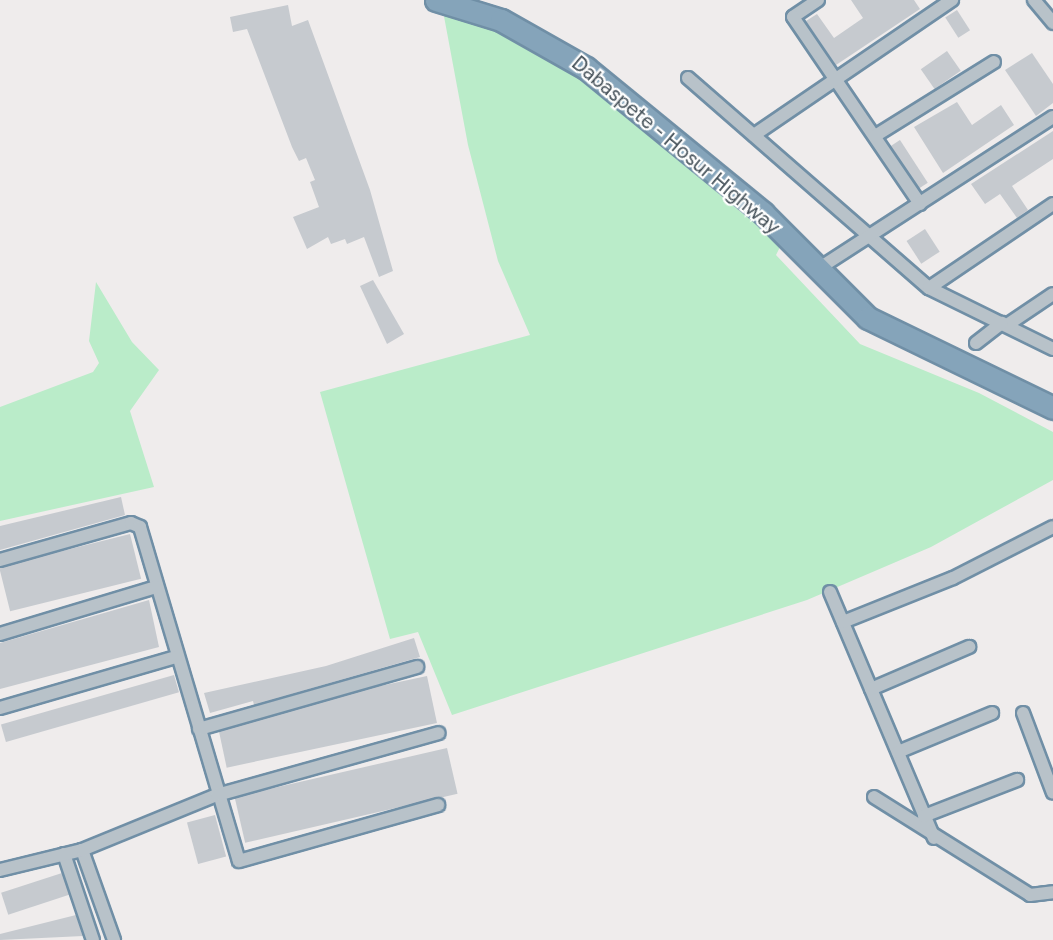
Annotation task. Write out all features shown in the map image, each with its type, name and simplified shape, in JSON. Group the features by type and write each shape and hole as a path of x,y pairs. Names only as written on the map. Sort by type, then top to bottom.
{"highway":[{"name":"Dabaspete - Hosur Highway","path":"436,0 501,20 586,68 764,213 818,269 887,330 1053,408"}],"street":[{"path":"818,0 793,17 836,77 920,204"},
{"path":"754,135 952,0"},
{"path":"1034,0 1051,16"},
{"path":"875,136 994,62"},
{"path":"688,78 929,288 1053,349"},
{"path":"818,269 1053,117"},
{"path":"929,288 1053,204"},
{"path":"976,343 1053,294"},
{"path":"0,560 136,523 199,729 234,854 243,861 438,805"},
{"path":"843,622 953,578 1053,527"},
{"path":"0,634 156,587"},
{"path":"830,592 934,838"},
{"path":"871,688 969,647"},
{"path":"0,708 176,657"},
{"path":"199,729 417,667"},
{"path":"898,752 992,712"},
{"path":"1023,713 1053,793"},
{"path":"0,870 82,850 217,795 438,733"},
{"path":"924,816 1017,780"},
{"path":"874,797 934,838 1030,895 1053,892"},
{"path":"82,850 114,940"},
{"path":"64,854 93,940"}],"green space":[{"path":"443,11 511,35 563,64 644,127 781,245 776,255 860,344 979,393 1053,432 1053,480 931,547 807,600 452,715 418,632 390,639 320,392 530,335 498,261 468,145"},
{"path":"96,282 132,342 159,370 130,411 154,487 0,521 0,407 93,372 99,363 89,341"}],"building":[{"path":"851,0 914,0 920,9 836,65 806,21 817,14 834,38 863,18"},
{"path":"288,5 292,26 308,20 370,190 393,271 379,277 364,237 347,244 345,239 331,244 328,237 307,249 293,217 319,207 310,182 315,180 306,158 299,161 292,147 247,29 233,32 230,17"},
{"path":"957,10 970,30 958,38 945,18"},
{"path":"947,51 961,71 935,89 921,69"},
{"path":"1032,53 1053,84 1053,103 1036,116 1005,70"},
{"path":"957,102 972,125 1001,105 1014,125 943,173 914,127"},
{"path":"1053,131 1053,159 1012,186 1028,210 1017,218 1000,194 985,204 971,184"},
{"path":"900,140 928,183 919,189 891,146"},
{"path":"925,229 940,252 921,264 907,241"},
{"path":"373,280 404,334 387,344 360,286"},
{"path":"121,497 125,515 0,550 0,526"},
{"path":"130,534 141,579 10,611 0,566"},
{"path":"149,600 159,647 0,689 0,643"},
{"path":"414,638 420,657 254,705 253,701 210,713 204,693 326,666"},
{"path":"174,675 179,692 6,742 1,725"},
{"path":"427,676 437,723 227,768 217,721"},
{"path":"447,748 458,794 245,843 235,797"},
{"path":"215,815 226,857 198,864 187,823"},
{"path":"62,873 69,895 8,915 1,893"},
{"path":"76,915 83,936 0,940 0,934"}]}
